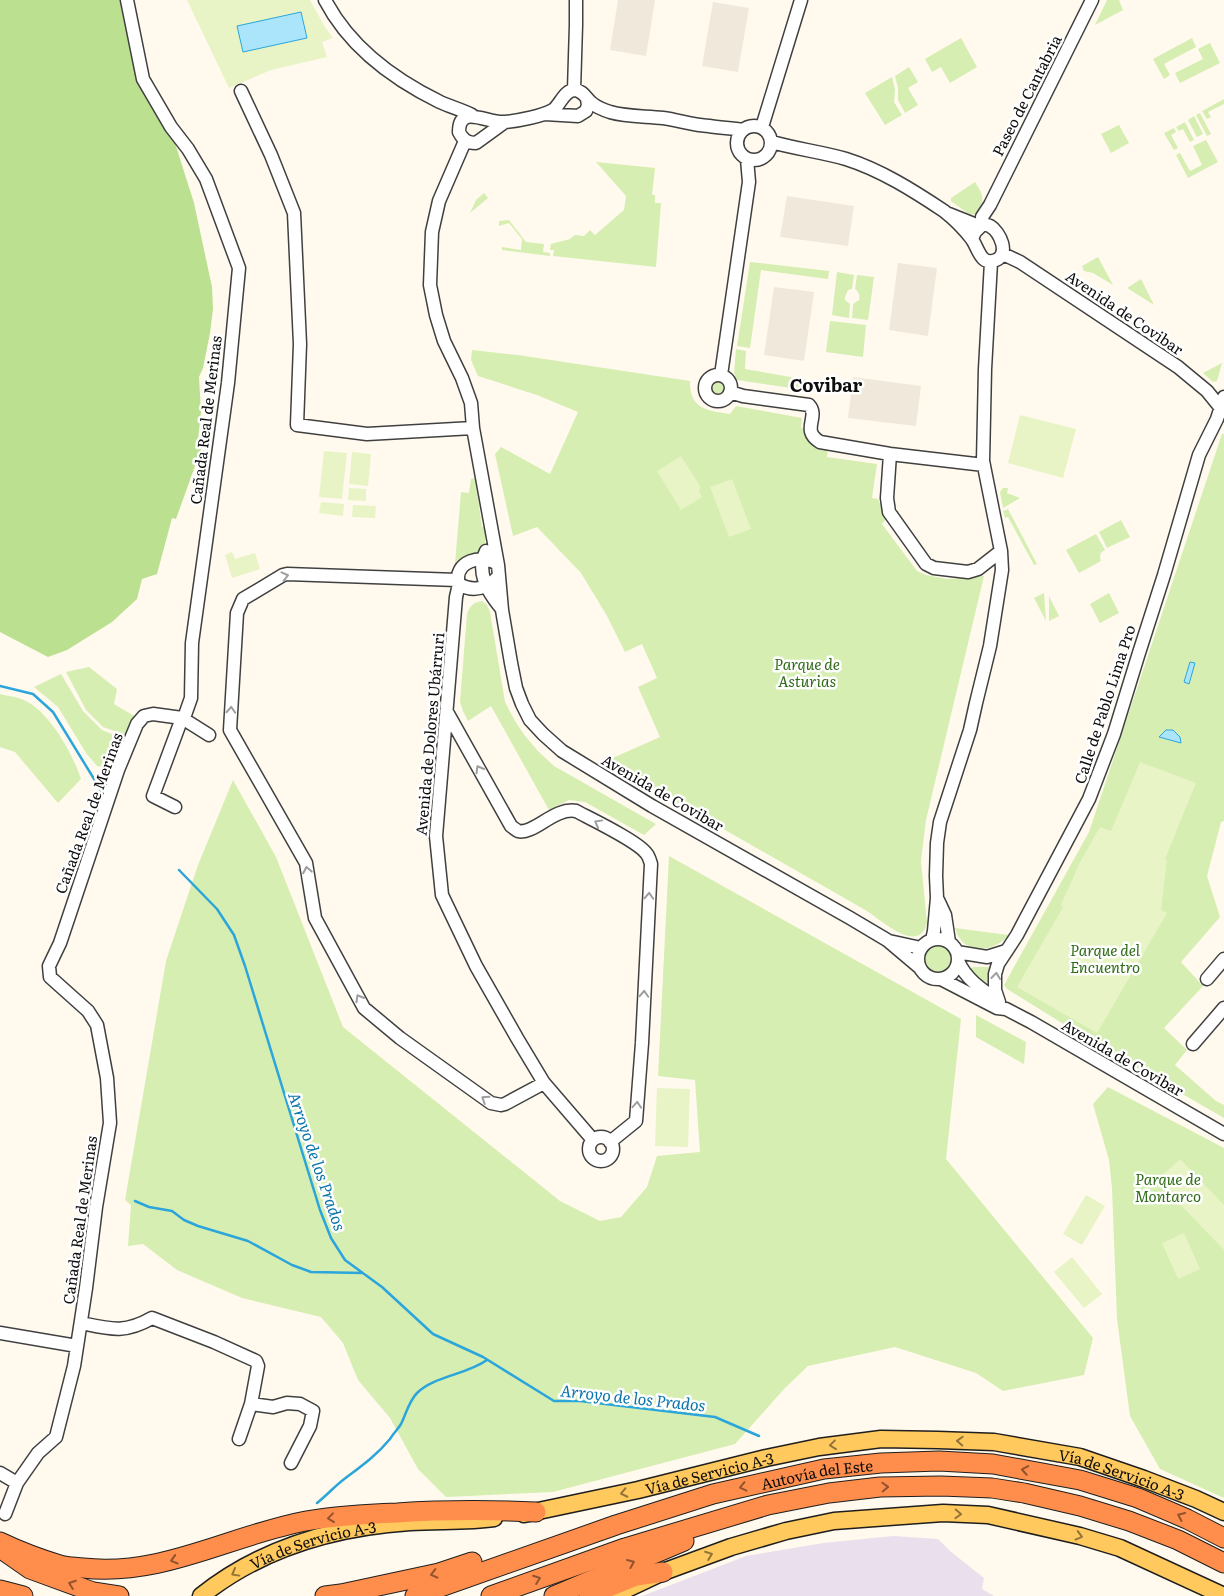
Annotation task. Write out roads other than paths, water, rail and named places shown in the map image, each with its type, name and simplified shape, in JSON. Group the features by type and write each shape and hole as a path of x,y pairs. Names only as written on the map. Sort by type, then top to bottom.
{"highway":[{"name":"Autovía del Este","path":"415,1596 616,1525 714,1494 824,1469 881,1463 939,1461 993,1464 1080,1480 1138,1498 1187,1519 1224,1538"},
{"name":"Autovía del Este","path":"491,1596 625,1548 768,1505 829,1493 880,1487 941,1486 992,1488 1024,1493 1080,1506 1129,1521 1178,1540 1224,1563"},
{"path":"554,1596 768,1505"},
{"path":"0,1542 62,1565 99,1570 128,1569 160,1564 260,1532 307,1521 356,1514 478,1510 536,1512"},
{"path":"325,1596 439,1573 557,1535 616,1525"},
{"path":"0,1548 30,1569 93,1592 118,1596"},
{"path":"585,1596 636,1576 663,1572"},
{"path":"0,1590 23,1596"}],"main road":[{"name":"Vía de Servicio A-3","path":"201,1596 218,1582 270,1554 310,1539 362,1527 412,1522 481,1520 536,1512 638,1490 766,1458 819,1447 881,1439 994,1442 1080,1457 1144,1478 1224,1512"},
{"path":"612,1596 663,1572 731,1547 786,1531 834,1521 943,1513 988,1515 1080,1536 1120,1548 1224,1596"}],"street":[{"name":"Cañada Real de Merinas","path":"5,1514 17,1483 38,1453 56,1437 74,1366 96,1207 110,1123 107,1078 97,1025 88,1011 50,977 49,966 60,944 118,770 137,724 144,716 153,714 182,718 191,698 192,643 228,383 239,268 206,179 143,79 127,0"},
{"path":"325,0 340,24 360,48 390,74 442,103 477,117 493,122 505,122 541,114 553,109 568,92 574,90 582,93 599,108 624,114 663,118 707,126 752,128 767,131 771,146 766,156 753,160 740,154 737,146 738,137 752,128 771,94 801,0"},
{"path":"574,90 576,0"},
{"name":"Paseo de Cantabria","path":"984,226 990,205 1092,0"},
{"path":"241,91 271,155 294,213 300,344 297,425 367,434 473,428"},
{"path":"575,115 587,108 587,99"},
{"path":"562,100 564,110 575,115"},
{"path":"442,103 454,117 459,127 459,132 465,141 476,143 505,122"},
{"path":"541,114 610,117 624,114"},
{"path":"459,127 464,119 477,117 486,124 485,136"},
{"path":"707,126 737,146"},
{"name":"Avenida de Covibar","path":"465,141 439,201 432,232 430,285 444,341 462,378 471,403 473,428 499,570 502,610 516,688 530,720 562,751 652,806 887,940 919,967"},
{"path":"771,146 795,146 847,160 888,177 947,213 996,232 1004,246 1004,254 998,260 991,262 980,256 972,238 947,213"},
{"path":"721,375 753,160"},
{"path":"972,238 984,226"},
{"name":"Avenida de Covibar","path":"1004,254 1020,262 1178,366 1223,406"},
{"path":"938,898 945,915 956,968 947,977 941,979 928,977 919,967 919,954 934,931 938,898 936,860 940,822 970,730 986,664 1002,570 1001,551 984,465 984,408 991,262"},
{"path":"721,375 730,384 730,392 725,399 717,401 706,394 706,382 712,376 721,375"},
{"path":"730,392 743,396 809,405 813,411 810,430 813,438 820,442 890,454 984,465"},
{"name":"Calle de Pablo Lima Pro","path":"1006,951 1017,935 1039,894 1085,807 1096,782 1114,734 1199,455 1223,406"},
{"path":"890,454 887,498 889,512 926,564 934,568 968,572 978,569 1001,551"},
{"name":"Avenida de Covibar","path":"492,530 483,558 482,574 502,610"},
{"path":"458,582 459,572 464,566 476,559 493,560 499,570 487,586 473,589 466,588 458,582 287,574 243,599 237,613 230,730 306,863 315,918 364,1008 400,1038 491,1103 505,1104 544,1083"},
{"name":"Avenida de Dolores Ubárruri","path":"458,582 436,836 442,895 476,966 544,1083 593,1140"},
{"name":"Avenida de Dolores Ubárruri","path":"455,615 463,600 473,589"},
{"path":"447,712 511,826 518,831 526,830 562,811 576,811 640,848 647,854 651,864 636,1121 610,1142"},
{"path":"175,807 153,796 182,718 209,735"},
{"name":"Avenida de Covibar","path":"887,940 927,944"},
{"path":"927,944 943,940 954,952 987,957 1006,951"},
{"path":"1002,1005 995,990 995,974 998,964 1006,951"},
{"name":"Avenida de Covibar","path":"954,952 962,971 974,984 1002,1005 1224,1134"},
{"path":"1207,978 1224,959"},
{"name":"Avenida de Covibar","path":"941,979 997,1008 1002,1005"},
{"path":"1193,1044 1224,1008"},
{"path":"599,1137 605,1138 610,1142 613,1147 612,1153 603,1161 597,1160 589,1151 593,1140 599,1137"},
{"path":"81,1324 116,1330 138,1326 152,1318 214,1342 256,1361 258,1366 251,1404 239,1439"},
{"path":"0,1333 77,1346"},
{"path":"251,1404 273,1406 300,1404 313,1411 310,1426 291,1463"},
{"path":"0,1473 17,1483"}],"water":[{"path":"301,12 307,38 243,52 237,26"},
{"path":"1190,662 1195,663 1189,684 1184,682"},
{"path":"1166,730 1173,730 1180,737 1181,743 1159,737"}],"waterway":[{"name":"Arroyo de los Prados","path":"0,686 33,694 53,712 102,792"},
{"name":"Arroyo de los Prados","path":"179,870 217,909 234,935 320,1210 331,1238 345,1260 382,1287 433,1334 483,1357 554,1401 580,1401 715,1417 759,1436"},
{"path":"135,1201 149,1207 172,1211 184,1220 198,1226 248,1241 292,1265 311,1272 363,1273"},
{"path":"317,1503 385,1445 401,1424 414,1396 424,1387 470,1369 487,1360"}],"district":[{"name":"Covibar","path":"826,384"}],"park label":[{"name":"Parque de Asturias","path":"807,672"},
{"name":"Parque del Encuentro","path":"1105,958"},
{"name":"Parque de Montarco","path":"1168,1186"}]}
